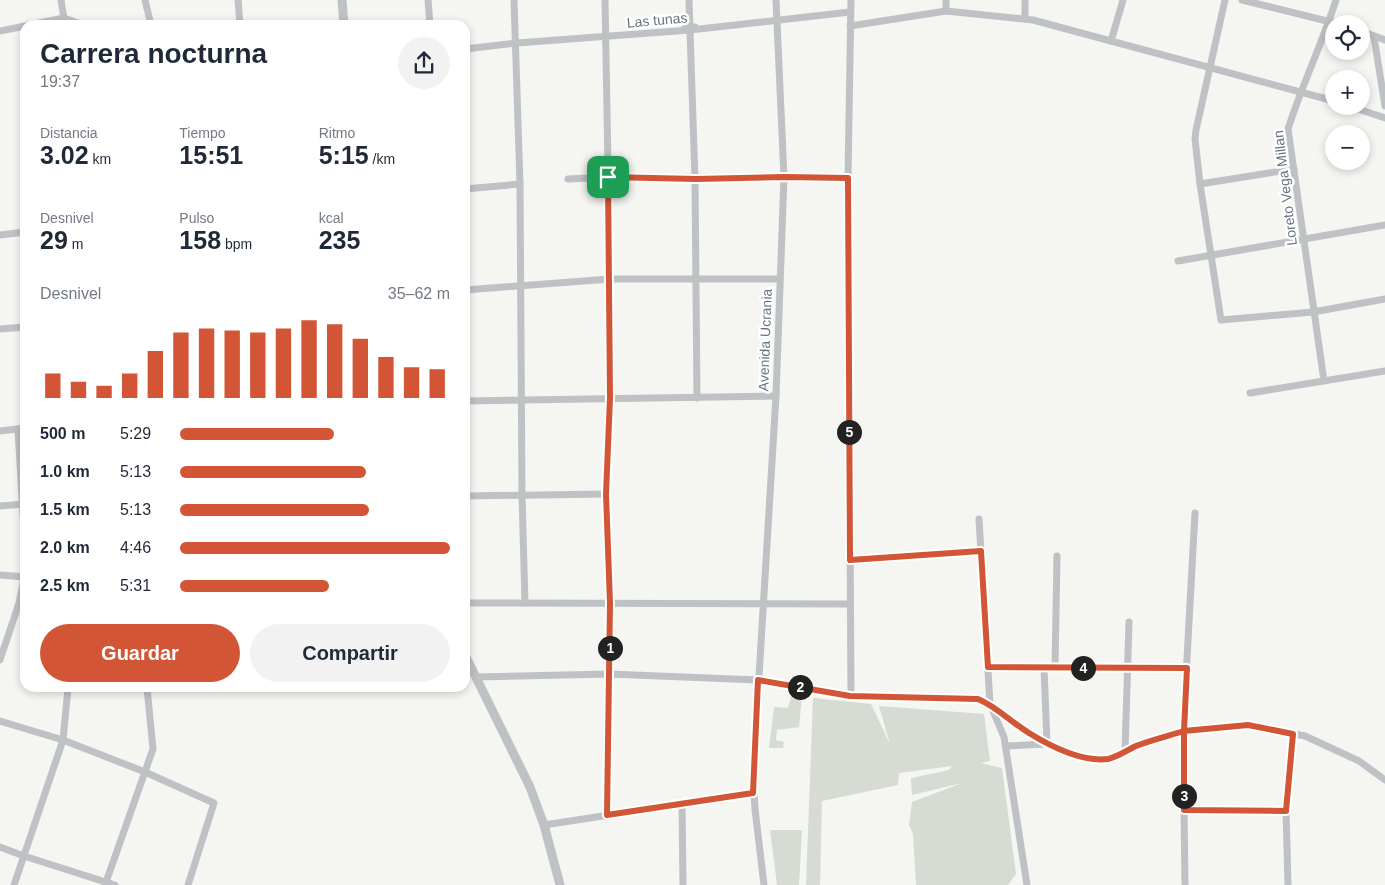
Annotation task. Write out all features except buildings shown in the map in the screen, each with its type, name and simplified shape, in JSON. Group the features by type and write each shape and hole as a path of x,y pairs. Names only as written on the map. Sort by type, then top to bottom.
{"street":[{"path":"61,0 65,20"},
{"path":"145,0 150,20"},
{"path":"238,0 240,20"},
{"path":"342,0 344,20"},
{"path":"428,0 430,20"},
{"path":"514,0 517,43 520,184 522,495 525,603"},
{"path":"605,0 610,279 610,398 606,494 610,603 607,815"},
{"path":"688,0 696,179 697,398"},
{"name":"Avenida Ucrania","path":"764,885 753,793 758,680 776,396 784,177 776,0"},
{"path":"850,696 848,178 851,0"},
{"path":"946,0 946,11"},
{"path":"1025,0 1025,19"},
{"path":"1111,41 1123,0"},
{"path":"1225,0 1195,139 1200,184 1222,320 1313,312 1385,299"},
{"path":"1242,0 1325,20"},
{"name":"Loreto Vega Millan","path":"1331,15 1336,0"},
{"path":"850,26 946,11 1033,20 1325,99"},
{"name":"Las tunas","path":"470,48 850,12"},
{"path":"0,31 20,27"},
{"name":"Loreto Vega Millan","path":"1324,381 1288,129 1300,92 1325,31"},
{"path":"1370,34 1385,40"},
{"path":"1374,36 1385,106"},
{"path":"1370,113 1385,118"},
{"path":"1200,184 1294,169"},
{"path":"568,179 608,177 696,179 848,178"},
{"path":"470,189 520,184"},
{"path":"1178,261 1385,225"},
{"path":"0,235 20,233"},
{"path":"470,290 610,279 779,279"},
{"path":"0,329 20,327"},
{"path":"1250,393 1385,371"},
{"path":"470,401 776,396"},
{"path":"0,431 20,429"},
{"path":"470,496 606,494"},
{"path":"0,506 20,504"},
{"path":"1185,885 1184,731 1195,513"},
{"path":"979,519 990,704 1006,746 1027,885"},
{"path":"850,560 981,551"},
{"path":"1055,668 1057,556"},
{"path":"0,576 20,577"},
{"path":"0,660 20,599"},
{"path":"470,602 850,604"},
{"path":"1125,752 1129,622"},
{"path":"470,666 530,787 544,825 560,885"},
{"path":"988,667 1187,668"},
{"path":"1044,668 1047,744"},
{"path":"475,676 609,674 758,680 850,696 978,699 990,704 1015,724 1047,744 1069,753 1094,759 1108,759 1136,746 1184,731 1248,725 1305,736 1359,761 1385,780"},
{"path":"14,885 63,740 68,692"},
{"path":"106,883 154,750 147,692"},
{"path":"0,721 63,740 145,772 214,803 188,885"},
{"path":"1288,885 1286,811 1293,734"},
{"path":"1006,746 1047,744"},
{"path":"544,825 753,793"},
{"path":"682,803 683,885"},
{"path":"1184,810 1286,811"},
{"path":"0,847 116,885"}],"shaded area":[{"path":"792,694 802,695 799,727 777,730 776,740 784,742 783,748 769,748 774,707 788,708"},
{"path":"813,698 871,704 890,744 879,706 984,714 990,761 981,763 1002,768 1016,874 1008,885 916,885 913,834 909,825 912,802 962,783 912,795 911,778 949,770 952,766 899,773 898,785 822,801 820,885 806,885"},
{"path":"770,830 802,830 799,885 777,885"}],"route":[{"path":"608,177 610,398 606,494 610,603 607,815 753,793 758,680 850,696 978,699 990,704 1015,724 1047,744 1069,753 1094,759 1108,759 1136,746 1184,731 1184,810 1286,811 1293,734 1248,725 1184,731 1187,668 988,667 981,551 850,560 848,178 696,179 608,177"}]}
